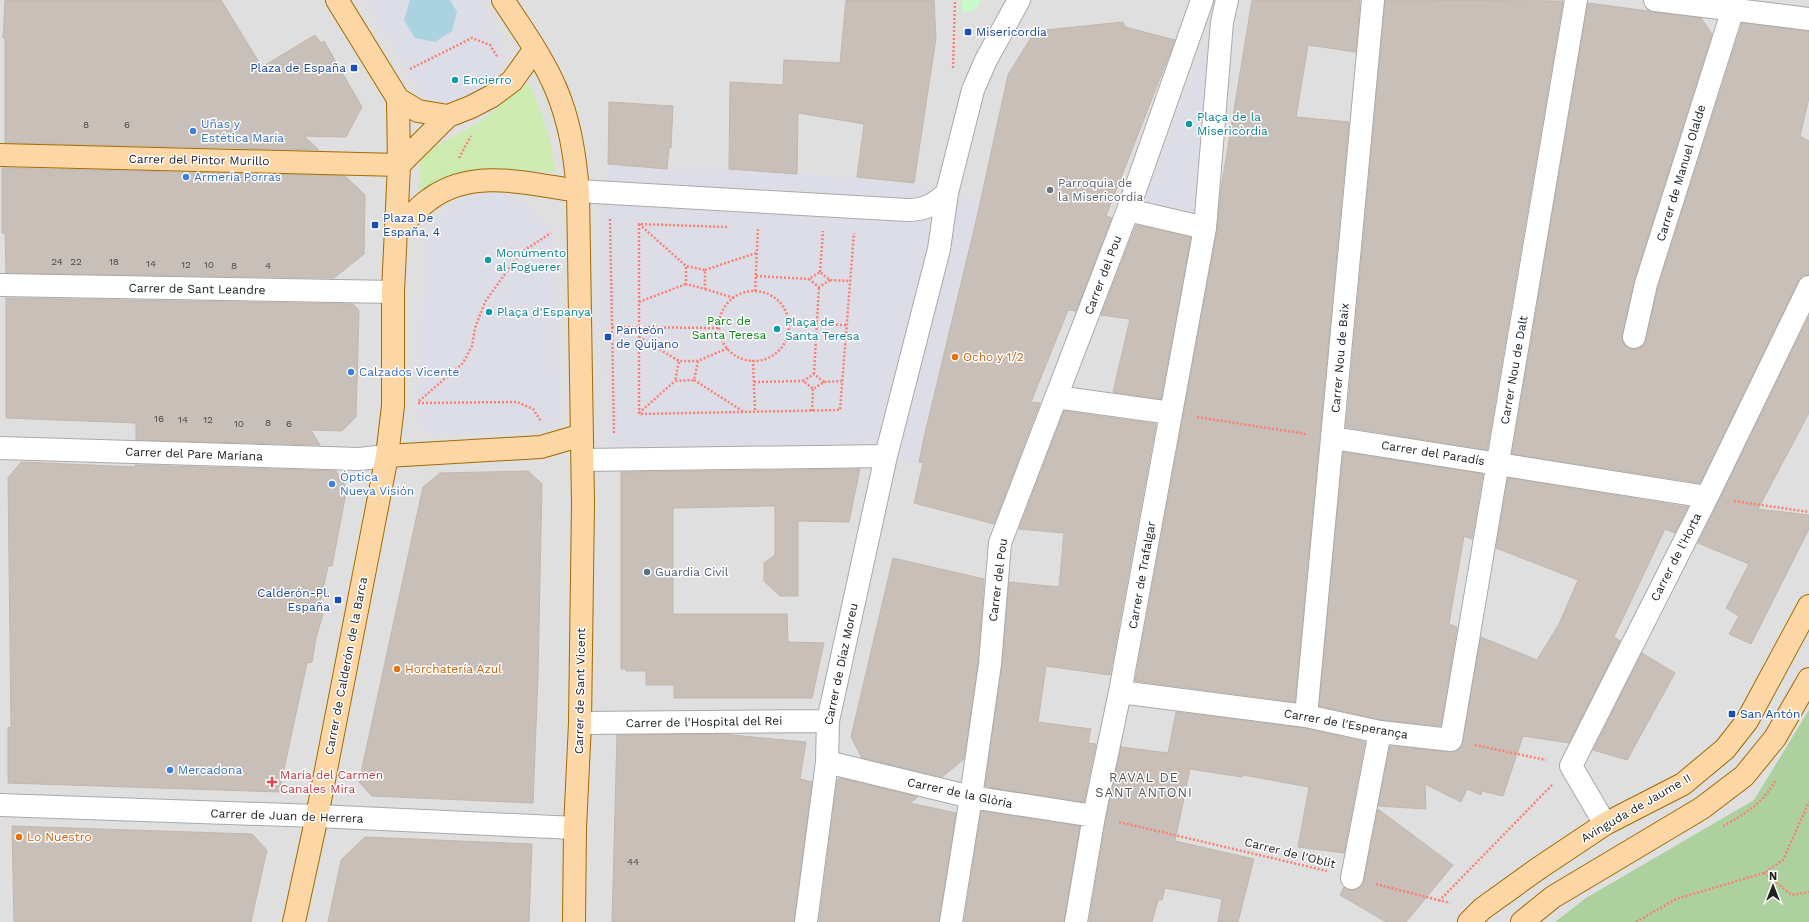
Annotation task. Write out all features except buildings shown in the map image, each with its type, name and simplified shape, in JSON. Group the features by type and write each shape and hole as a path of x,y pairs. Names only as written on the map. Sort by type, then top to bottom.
{"main road":[{"path":"337,0 398,99 418,111 448,116"},
{"path":"503,0 535,49 556,90 574,149 578,191 583,460 541,447"},
{"path":"398,165 448,116 471,107 492,96 512,81 535,49"},
{"path":"398,99 397,230 393,292 393,406 387,456 541,447 582,435"},
{"name":"Carrer del Pintor Murillo","path":"0,155 398,165"},
{"path":"397,230 431,198 456,185 482,179 506,180 578,191"},
{"name":"Carrer de Calderón de la Barca","path":"294,922 317,816 387,456"},
{"name":"Carrer de Sant Vicent","path":"574,922 575,828 580,723 583,460"},
{"name":"Avinguda de Jaume II","path":"1476,915 1538,868 1605,824 1683,784 1725,749 1747,721 1809,606"},
{"path":"1522,922 1552,897 1702,808 1744,776 1775,738 1809,679"}],"street":[{"path":"583,460 886,456 939,249 948,193 973,90 986,60 1018,0"},
{"path":"1202,0 1128,210 1205,228 1222,22 1227,0"},
{"name":"Carrer Nou de Baix","path":"1306,716 1373,0"},
{"name":"Carrer Nou de Dalt","path":"1451,740 1576,0"},
{"path":"1655,0 1809,19"},
{"name":"Carrer de Manuel Olalde","path":"1634,337 1646,284 1733,9"},
{"path":"578,191 920,210 934,205 948,193"},
{"path":"920,210 932,220 937,230 939,249"},
{"name":"Carrer del Pou","path":"951,922 990,664 1000,543 1128,210"},
{"name":"Carrer de Trafalgar","path":"1076,922 1094,816 1120,692 1205,228"},
{"name":"Carrer de Sant Leandre","path":"0,285 393,292"},
{"name":"Carrer de l'Horta","path":"1571,766 1708,497 1809,287"},
{"path":"1056,397 1171,413"},
{"name":"Carrer del Paradís","path":"1333,438 1708,497"},
{"name":"Carrer del Pare Mariana","path":"0,448 359,459 387,456"},
{"name":"Carrer de Díaz Moreu","path":"806,922 827,762 828,721 886,456"},
{"name":"Carrer de l'Esperança","path":"1120,692 1306,716 1380,732 1451,740"},
{"name":"Carrer de l'Hospital del Rei","path":"580,723 828,721"},
{"path":"1352,878 1380,732"},
{"name":"Carrer de la Glòria","path":"827,762 971,797 1094,816"},
{"path":"1571,766 1605,824"},
{"name":"Carrer de Juan de Herrera","path":"0,805 317,816 575,828"}],"path":[{"path":"953,75 955,0"},
{"path":"406,71 472,38 490,44 512,81"},
{"path":"456,185 455,164 469,138 475,133"},
{"path":"613,193 610,214 614,446 616,460"},
{"path":"639,224 734,228"},
{"path":"639,224 686,266 705,270 756,254"},
{"path":"639,224 639,414"},
{"path":"755,291 757,229 764,229"},
{"path":"816,231 831,231"},
{"path":"820,272 823,231"},
{"path":"846,232 862,233"},
{"path":"639,414 840,410 854,232"},
{"path":"541,447 541,421 533,409 517,402 417,403 463,363 472,346 475,328 485,302 520,253 550,233"},
{"path":"686,266 686,284"},
{"path":"705,270 706,289"},
{"path":"809,279 820,272"},
{"path":"820,272 830,280 850,281"},
{"path":"756,276 809,279 820,287"},
{"path":"820,287 830,280"},
{"path":"639,302 686,284 734,298"},
{"path":"814,374 820,287"},
{"path":"755,291 769,294 781,303 788,316 789,330 784,344 774,355 760,360 746,360 733,354 723,342 719,328 721,314 728,302 740,293 755,291"},
{"path":"788,324 847,325"},
{"path":"612,327 719,328"},
{"path":"639,337 679,361 698,361 728,348"},
{"path":"753,360 754,412"},
{"path":"639,414 675,381 679,361"},
{"path":"694,380 698,361"},
{"path":"754,382 803,381 814,374"},
{"path":"814,374 824,382"},
{"path":"675,381 694,380 745,412"},
{"path":"803,381 813,389"},
{"path":"813,389 824,382 842,381"},
{"path":"812,411 813,389"},
{"path":"1171,413 1333,438"},
{"path":"1708,497 1809,512"},
{"path":"1451,740 1571,766"},
{"path":"1439,901 1571,766"},
{"path":"1636,922 1676,899 1764,873 1783,860 1809,802"},
{"name":"Carrer de l'Oblit","path":"1094,816 1352,878 1439,901 1476,915"},
{"path":"1764,873 1792,895 1809,892"}],"shaded area":[{"path":"0,0 1809,0 1809,922 0,922"},
{"path":"364,0 410,0 457,12 450,0 482,0 501,37 504,60 493,80 469,96 444,101 422,97"},
{"name":"Plaça de la Misericòrdia","path":"1206,43 1214,44 1194,219 1142,204"},
{"name":"Plaça de Santa Teresa","path":"608,164 667,169 729,169 857,177 914,183 980,202 919,462 621,468 607,443 601,203"},
{"name":"Plaça d'Espanya","path":"490,194 511,196 531,207 551,233 555,250 560,415 558,423 551,430 431,435 422,430 418,422 424,244 439,218 455,204 469,195"}],"green space":[{"path":"962,0 980,0 980,3 971,11 962,13"},
{"path":"524,84 530,85 543,117 556,172 487,168 466,171 420,192 420,160 425,152 483,120"},
{"path":"1809,710 1809,922 1555,922 1586,898 1754,800"}],"water":[{"path":"410,0 450,0 457,12 452,31 435,42 415,38 404,20"}],"place":[{"name":"Misericordia","path":"968,32"},
{"name":"Plaza de España","path":"354,68"},
{"name":"Encierro","path":"455,80"},
{"name":"Plaça de la Misericòrdia","path":"1189,124"},
{"name":"Uñas y Estética María","path":"193,131"},
{"name":"Armería Porras","path":"186,177"},
{"name":"Parroquia de la Misericordia","path":"1050,190"},
{"name":"Plaza De España, 4","path":"375,225"},
{"name":"Monumento al Foguerer","path":"488,260"},
{"name":"Plaça d'Espanya","path":"489,312"},
{"name":"Plaça de Santa Teresa","path":"777,329"},
{"name":"Panteón de Quijano","path":"608,337"},
{"name":"Ocho y 1/2","path":"955,357"},
{"name":"Calzados Vicente","path":"351,372"},
{"name":"Óptica Nueva Visión","path":"332,484"},
{"name":"Guardia Civil","path":"647,572"},
{"name":"Calderón-Pl. España","path":"338,600"},
{"name":"Horchatería Azul","path":"397,669"},
{"name":"San Antón","path":"1732,714"},
{"name":"Mercadona","path":"170,770"},
{"name":"María del Carmen Canales Mira","path":"272,782"},
{"name":"Lo Nuestro","path":"19,837"}],"district":[{"name":"RAVAL DE SANT ANTONI","path":"1144,784"}],"park label":[{"name":"Parc de Santa Teresa","path":"729,328"}]}
